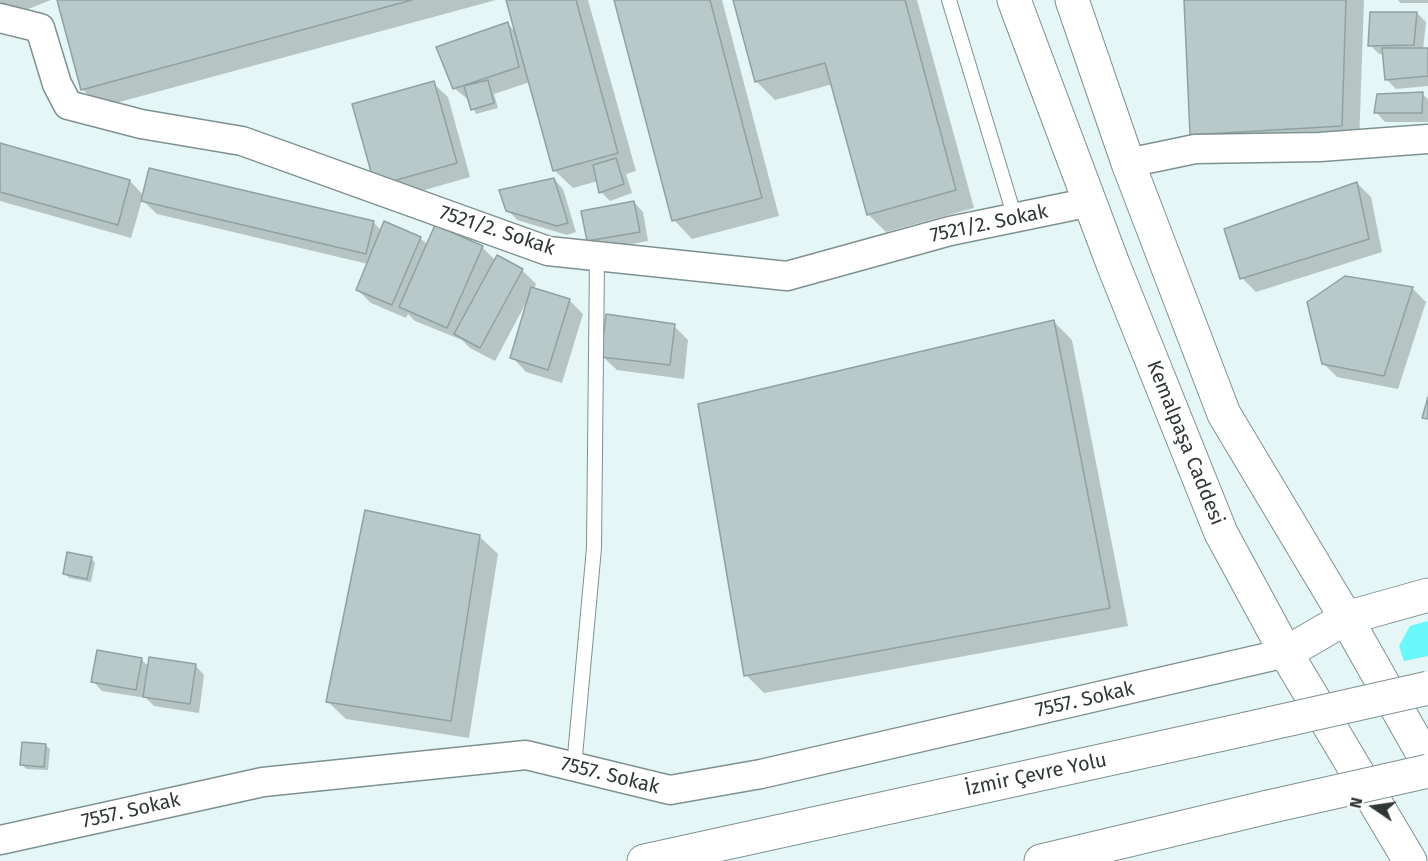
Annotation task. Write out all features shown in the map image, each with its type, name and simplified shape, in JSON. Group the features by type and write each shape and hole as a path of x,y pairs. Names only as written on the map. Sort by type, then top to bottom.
{"main road":[{"name":"Kemalpaşa Caddesi","path":"1014,0 1113,264 1221,533 1286,653 1410,861"},
{"path":"1072,0 1128,163 1224,414 1346,618 1428,763"},
{"path":"1286,653 1346,618 1428,595"},
{"name":"İzmir Çevre Yolu","path":"644,861 1428,688"},
{"path":"1041,861 1428,771"}],"street":[{"name":"7521/2. Sokak","path":"0,18 40,28 57,84 68,105 141,124 242,141 548,251 787,276 950,231 1091,202"},
{"path":"1128,163 1195,149 1320,147 1428,139"},
{"name":"7557. Sokak","path":"0,840 263,782 526,755 670,790 761,774 1286,653"}],"lane":[{"path":"949,0 1015,218"},
{"path":"574,767 594,548 597,256"}],"shaded area":[{"path":"1428,621 1428,656 1404,661 1399,646 1410,626"}],"building":[{"path":"57,0 412,0 81,90"},
{"path":"506,0 576,0 618,153 553,171"},
{"path":"614,0 710,0 762,198 672,221"},
{"path":"733,0 905,0 956,190 867,215 825,63 755,82"},
{"path":"1184,0 1346,0 1342,126 1190,135"},
{"path":"1370,12 1417,12 1414,45 1368,46"},
{"path":"508,22 519,67 453,89 436,47"},
{"path":"1382,48 1428,48 1428,76 1385,80"},
{"path":"488,80 494,103 471,110 464,86"},
{"path":"434,81 457,163 375,186 352,104"},
{"path":"1423,92 1422,113 1374,113 1377,94"},
{"path":"0,143 130,180 118,225 0,192"},
{"path":"616,158 624,184 599,193 593,165"},
{"path":"149,168 374,221 366,254 141,201"},
{"path":"554,178 568,223 557,226 506,211 499,190"},
{"path":"1357,182 1369,239 1240,279 1224,229"},
{"path":"634,201 640,232 587,241 581,211"},
{"path":"384,221 421,237 392,305 356,290"},
{"path":"435,225 483,246 447,328 399,307"},
{"path":"497,255 523,269 480,348 454,334"},
{"path":"1345,276 1413,287 1384,376 1322,364 1307,302"},
{"path":"531,287 570,299 548,370 510,358"},
{"path":"606,314 675,324 670,365 601,357"},
{"path":"1054,320 1110,608 744,676 698,404"},
{"path":"1428,397 1428,419 1422,418"},
{"path":"365,510 480,535 451,721 326,702"},
{"path":"67,552 92,557 87,579 63,574"},
{"path":"97,650 142,658 136,690 91,682"},
{"path":"149,657 196,664 190,704 143,697"},
{"path":"22,742 46,744 44,767 20,765"}]}
